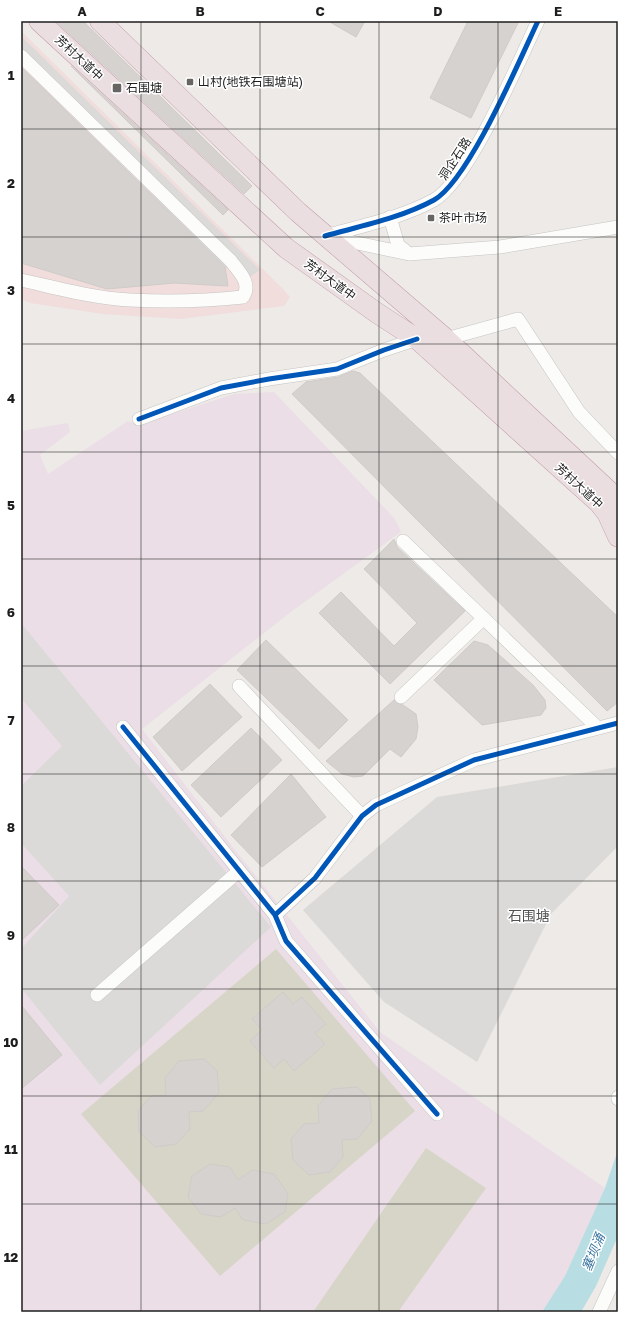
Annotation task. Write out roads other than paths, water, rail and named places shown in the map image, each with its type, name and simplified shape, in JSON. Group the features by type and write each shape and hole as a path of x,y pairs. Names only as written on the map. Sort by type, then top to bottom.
{"highway":[{"name":"芳村大道中","path":"39,21 286,248 377,314 418,339 599,503 607,513 618,538"},
{"name":"芳村大道中","path":"100,21 268,184 325,236 446,340 611,493 618,503"}],"street":[{"name":"洞企石路","path":"325,236 390,217 435,200 452,184 477,144 538,21"},
{"path":"21,56 231,261 246,282 247,291 243,297 219,299 130,300 83,294 21,280"},
{"path":"390,217 398,245 409,254"},
{"path":"325,236 409,254 500,247 618,227"},
{"path":"446,340 518,319 579,412 618,453"},
{"path":"139,419 221,388 269,378 337,369 384,350 418,339"},
{"path":"403,541 598,728"},
{"path":"401,697 484,618"},
{"path":"239,686 362,816"},
{"path":"275,915 315,878 362,816 376,805 474,760 618,723"},
{"path":"123,727 275,915 286,941 437,1114"},
{"path":"97,995 239,871"},
{"path":"599,1312 618,1271"}],"water":[{"name":"塞坝涌","path":"618,1150 618,1236 596,1286 581,1312 542,1312 565,1276 605,1188"}],"place":[{"name":"山村(地铁石围塘站)","path":"190,82"},
{"name":"石围塘","path":"117,88"},
{"name":"茶叶市场","path":"431,218"}],"district":[{"name":"石围塘","path":"529,916"}]}
